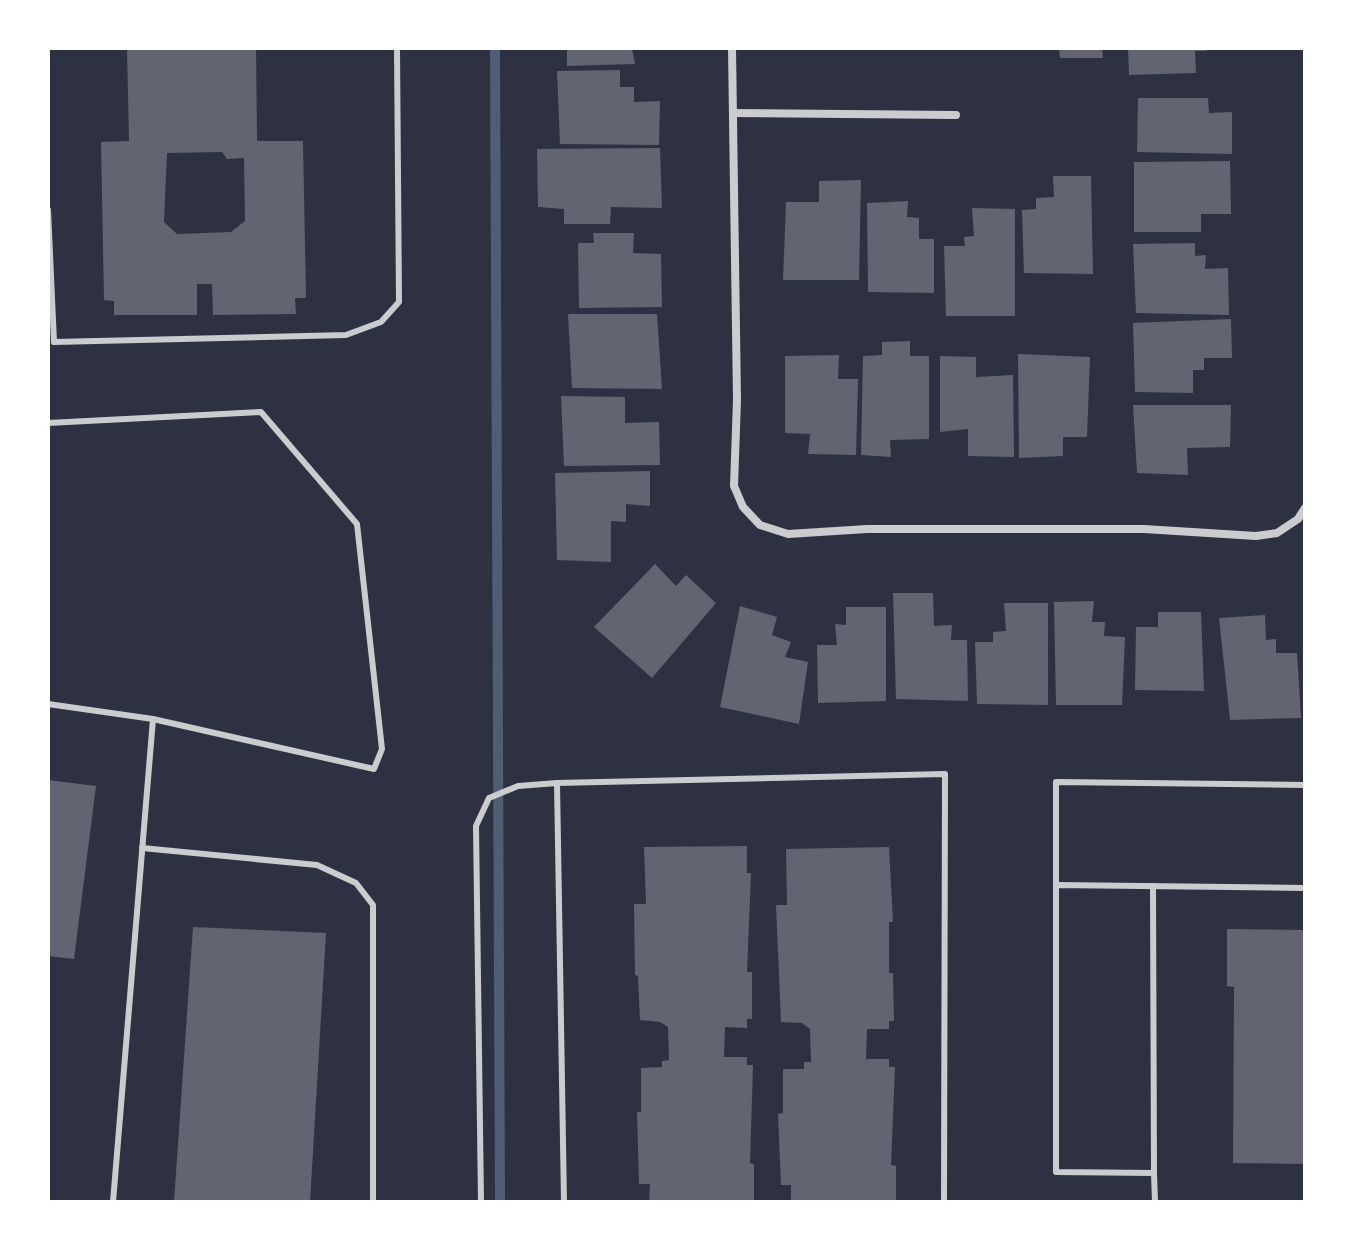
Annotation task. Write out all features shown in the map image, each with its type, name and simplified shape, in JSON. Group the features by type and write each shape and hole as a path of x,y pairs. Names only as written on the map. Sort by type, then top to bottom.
{"street":[{"path":"732,48 737,400 734,486 743,507 760,525 788,534 867,529 1144,529 1256,536 1277,533 1298,519 1305,508"},
{"path":"733,113 956,115"}],"lane":[{"path":"48,210 54,342 346,335 381,322 399,302 397,48"},
{"path":"48,423 261,412 357,524 382,749 374,769 153,719 48,704"},
{"path":"113,1202 153,719"},
{"path":"481,1202 476,826 489,798 518,786 557,783 945,774 944,1202"},
{"path":"1154,1173 1056,1172 1056,782 1305,785"},
{"path":"557,783 564,1202"},
{"path":"142,848 317,865 356,883 373,905 373,1202"},
{"path":"1056,885 1305,888"},
{"path":"1153,886 1155,1202"}],"building":[{"path":"127,48 256,48 257,141 303,141 306,298 295,298 296,314 213,315 212,284 197,284 197,315 114,315 114,301 104,300 101,142 129,141","holes":["222,152 227,159 244,158 245,221 231,232 177,234 164,222 167,153"]},
{"path":"567,48 632,48 635,64 567,66"},
{"path":"1059,48 1102,48 1103,58 1060,58"},
{"path":"1128,48 1207,48 1207,51 1195,51 1196,73 1129,75"},
{"path":"620,70 620,87 634,87 634,102 660,101 659,145 560,144 557,71"},
{"path":"1138,98 1208,98 1209,113 1232,112 1232,154 1137,152"},
{"path":"660,148 662,208 611,207 610,224 564,224 564,209 538,207 537,149"},
{"path":"1230,161 1231,214 1201,214 1201,232 1134,232 1134,162"},
{"path":"1053,176 1091,176 1093,274 1024,273 1022,210 1036,209 1036,198 1054,197"},
{"path":"861,180 859,280 783,280 786,202 819,202 819,181"},
{"path":"908,201 907,217 919,218 919,239 934,239 934,293 868,292 867,203"},
{"path":"972,208 1015,209 1015,316 946,316 944,246 965,246 964,237 974,236"},
{"path":"593,233 634,233 633,253 661,254 662,307 579,308 578,243 594,243"},
{"path":"1195,243 1195,256 1206,255 1205,269 1228,268 1229,315 1136,313 1133,244"},
{"path":"568,314 657,314 662,389 572,388"},
{"path":"1231,319 1232,358 1204,358 1204,370 1193,370 1193,393 1135,392 1133,323"},
{"path":"910,341 910,356 929,356 929,439 890,440 891,457 861,455 863,356 882,355 882,342"},
{"path":"1018,354 1090,357 1087,437 1063,437 1063,456 1019,458"},
{"path":"839,355 838,379 858,379 856,455 808,454 810,434 785,433 785,356"},
{"path":"940,356 976,357 976,377 1013,375 1014,457 968,456 968,429 940,432"},
{"path":"561,396 625,397 625,423 659,422 660,465 564,466"},
{"path":"1133,405 1231,405 1230,447 1187,448 1188,475 1137,473"},
{"path":"650,471 650,506 626,504 626,522 611,521 611,562 557,560 555,473"},
{"path":"655,564 676,586 686,575 716,603 652,678 594,627"},
{"path":"893,593 933,593 934,626 952,625 951,640 967,640 968,701 896,699"},
{"path":"1094,601 1092,622 1105,622 1104,636 1125,637 1122,705 1056,705 1054,602"},
{"path":"1004,603 1048,603 1048,705 977,704 975,642 993,642 993,632 1006,631"},
{"path":"740,606 777,617 772,635 791,642 785,657 808,662 799,724 720,707"},
{"path":"846,607 886,607 886,701 818,703 817,645 837,645 835,624 846,625"},
{"path":"1158,612 1201,612 1204,691 1135,690 1136,627 1158,627"},
{"path":"1265,615 1266,640 1276,639 1276,653 1297,653 1301,718 1230,720 1219,618"},
{"path":"48,780 96,786 74,959 48,956"},
{"path":"747,846 747,873 751,873 747,972 752,972 752,1019 747,1019 747,1028 725,1027 724,1057 747,1057 747,1065 753,1065 750,1163 754,1164 754,1202 649,1202 650,1184 639,1184 637,1112 641,1112 641,1068 662,1067 662,1061 669,1060 668,1027 660,1022 640,1020 638,976 635,975 634,904 646,904 644,847"},
{"path":"889,847 893,922 889,922 889,973 893,973 894,1021 889,1021 889,1029 867,1029 866,1059 889,1059 889,1067 895,1067 891,1165 896,1166 896,1202 791,1202 791,1185 781,1185 778,1114 783,1113 783,1069 804,1069 804,1062 811,1062 810,1029 802,1023 781,1022 776,905 787,905 786,849"},
{"path":"193,927 326,933 310,1202 174,1202"},
{"path":"1227,929 1305,930 1305,1164 1233,1163 1234,987 1227,986"}],"waterway":[{"path":"495,48 500,1202"}]}
